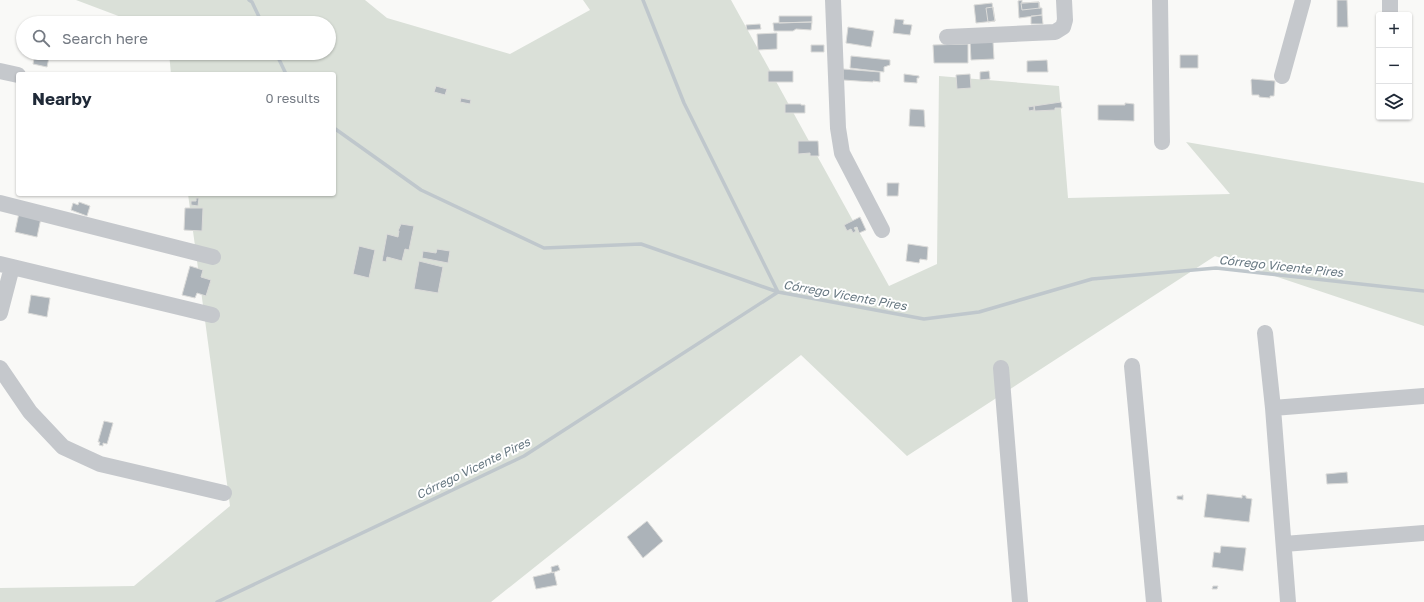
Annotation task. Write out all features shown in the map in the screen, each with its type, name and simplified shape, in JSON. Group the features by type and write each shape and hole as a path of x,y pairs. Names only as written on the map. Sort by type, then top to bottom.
{"street":[{"path":"832,0 838,128 842,153 882,230"},
{"path":"947,37 1055,32 1063,27 1065,20 1064,0"},
{"path":"1160,0 1162,142"},
{"path":"1282,76 1303,0"},
{"path":"1390,0 1390,12"},
{"path":"0,71 16,75"},
{"path":"0,203 213,257"},
{"path":"0,313 6,266 212,315"},
{"path":"1265,333 1273,408 1288,602"},
{"path":"1132,366 1154,602"},
{"path":"0,368 30,412 63,447 100,464 224,493"},
{"path":"1001,368 1020,602"},
{"path":"1273,408 1424,396"},
{"path":"1284,544 1424,533"}],"shaded area":[{"path":"76,0 365,0 387,18 510,54 590,10 583,0 731,0 889,286 937,264 939,76 1059,86 1068,198 1230,194 1186,142 1424,183 1424,326 1215,256 907,456 801,355 491,602 0,602 0,588 134,586 230,506 188,196 336,196 336,72 171,72 170,60 336,60 336,16 118,16"}],"building":[{"path":"1022,0 1022,3 1039,2 1039,8 1042,8 1042,15 1019,18 1018,1"},
{"path":"1337,0 1347,0 1348,27 1337,27"},
{"path":"1039,2 1040,8 1022,10 1021,3"},
{"path":"992,3 995,21 976,23 974,5"},
{"path":"993,7 995,21 988,22 986,8"},
{"path":"1042,15 1043,24 1031,24 1031,16"},
{"path":"779,16 812,16 812,22 779,23"},
{"path":"895,19 904,20 903,24 912,25 910,35 893,33"},
{"path":"812,22 811,30 796,29 793,31 774,31 773,23"},
{"path":"760,24 761,29 747,30 746,25"},
{"path":"848,27 874,31 871,47 846,43"},
{"path":"777,33 777,49 758,50 757,34"},
{"path":"970,41 993,41 994,59 971,60"},
{"path":"968,44 968,63 934,63 933,45"},
{"path":"811,45 824,45 824,52 811,52"},
{"path":"1180,55 1198,55 1198,68 1180,68"},
{"path":"851,56 890,60 890,65 884,67 884,72 850,68"},
{"path":"34,60 48,60 47,67 33,64"},
{"path":"1047,60 1048,72 1027,72 1027,61"},
{"path":"843,69 880,72 880,82 843,80"},
{"path":"768,71 793,71 793,82 768,82"},
{"path":"989,71 990,79 980,80 980,72"},
{"path":"904,74 919,76 919,78 917,78 917,83 904,82"},
{"path":"970,74 971,88 957,89 956,75"},
{"path":"1252,79 1275,81 1274,96 1270,96 1270,98 1252,95"},
{"path":"436,86 447,89 445,95 434,92"},
{"path":"461,98 471,100 470,104 460,102"},
{"path":"1061,102 1062,108 1055,108 1055,110 1035,111 1034,106"},
{"path":"1125,103 1134,104 1134,121 1098,120 1098,105 1125,105"},
{"path":"785,104 805,105 805,113 785,113"},
{"path":"1034,106 1034,110 1029,111 1028,107"},
{"path":"910,109 924,110 925,127 909,126"},
{"path":"798,141 818,141 819,156 810,156 810,153 798,154"},
{"path":"887,183 899,183 898,196 887,196"},
{"path":"196,198 199,198 198,206 191,205 191,201 196,201"},
{"path":"79,202 90,206 87,216 71,210 73,203 78,205"},
{"path":"185,208 203,208 202,231 184,230"},
{"path":"19,213 41,218 37,237 15,232"},
{"path":"860,217 866,230 859,233 857,227 854,228 856,231 853,233 851,229 847,231 844,225"},
{"path":"401,224 414,226 409,250 405,249 402,261 387,257 386,262 382,261 387,234 398,237 398,231"},
{"path":"908,244 928,247 927,260 920,259 919,263 906,261"},
{"path":"359,246 375,250 369,278 353,274"},
{"path":"437,249 450,251 448,263 422,258 423,251 436,253"},
{"path":"419,261 443,267 438,293 414,289"},
{"path":"190,266 203,270 201,277 211,280 206,296 197,293 195,298 182,295"},
{"path":"31,295 50,298 47,317 28,313"},
{"path":"104,421 113,423 107,444 103,443 103,446 99,445 100,442 98,442"},
{"path":"1347,472 1348,483 1327,484 1326,474"},
{"path":"1207,494 1242,498 1242,495 1246,496 1246,498 1252,499 1249,522 1204,517"},
{"path":"1182,495 1183,500 1177,499 1177,496"},
{"path":"647,521 663,541 643,558 627,537"},
{"path":"1221,546 1246,548 1243,571 1212,567 1214,552 1220,553"},
{"path":"558,565 560,570 552,573 551,567"},
{"path":"554,572 557,585 536,589 533,577"},
{"path":"1213,586 1218,586 1217,589 1212,589"}],"waterway":[{"path":"249,0 252,2 259,16"},
{"path":"643,0 684,103 778,292"},
{"path":"279,60 285,72"},
{"path":"336,129 421,190 544,248 641,244 778,292"},
{"name":"Córrego Vicente Pires","path":"217,602 524,456 778,292 924,319 979,312 1092,279 1216,268 1424,291"}]}
